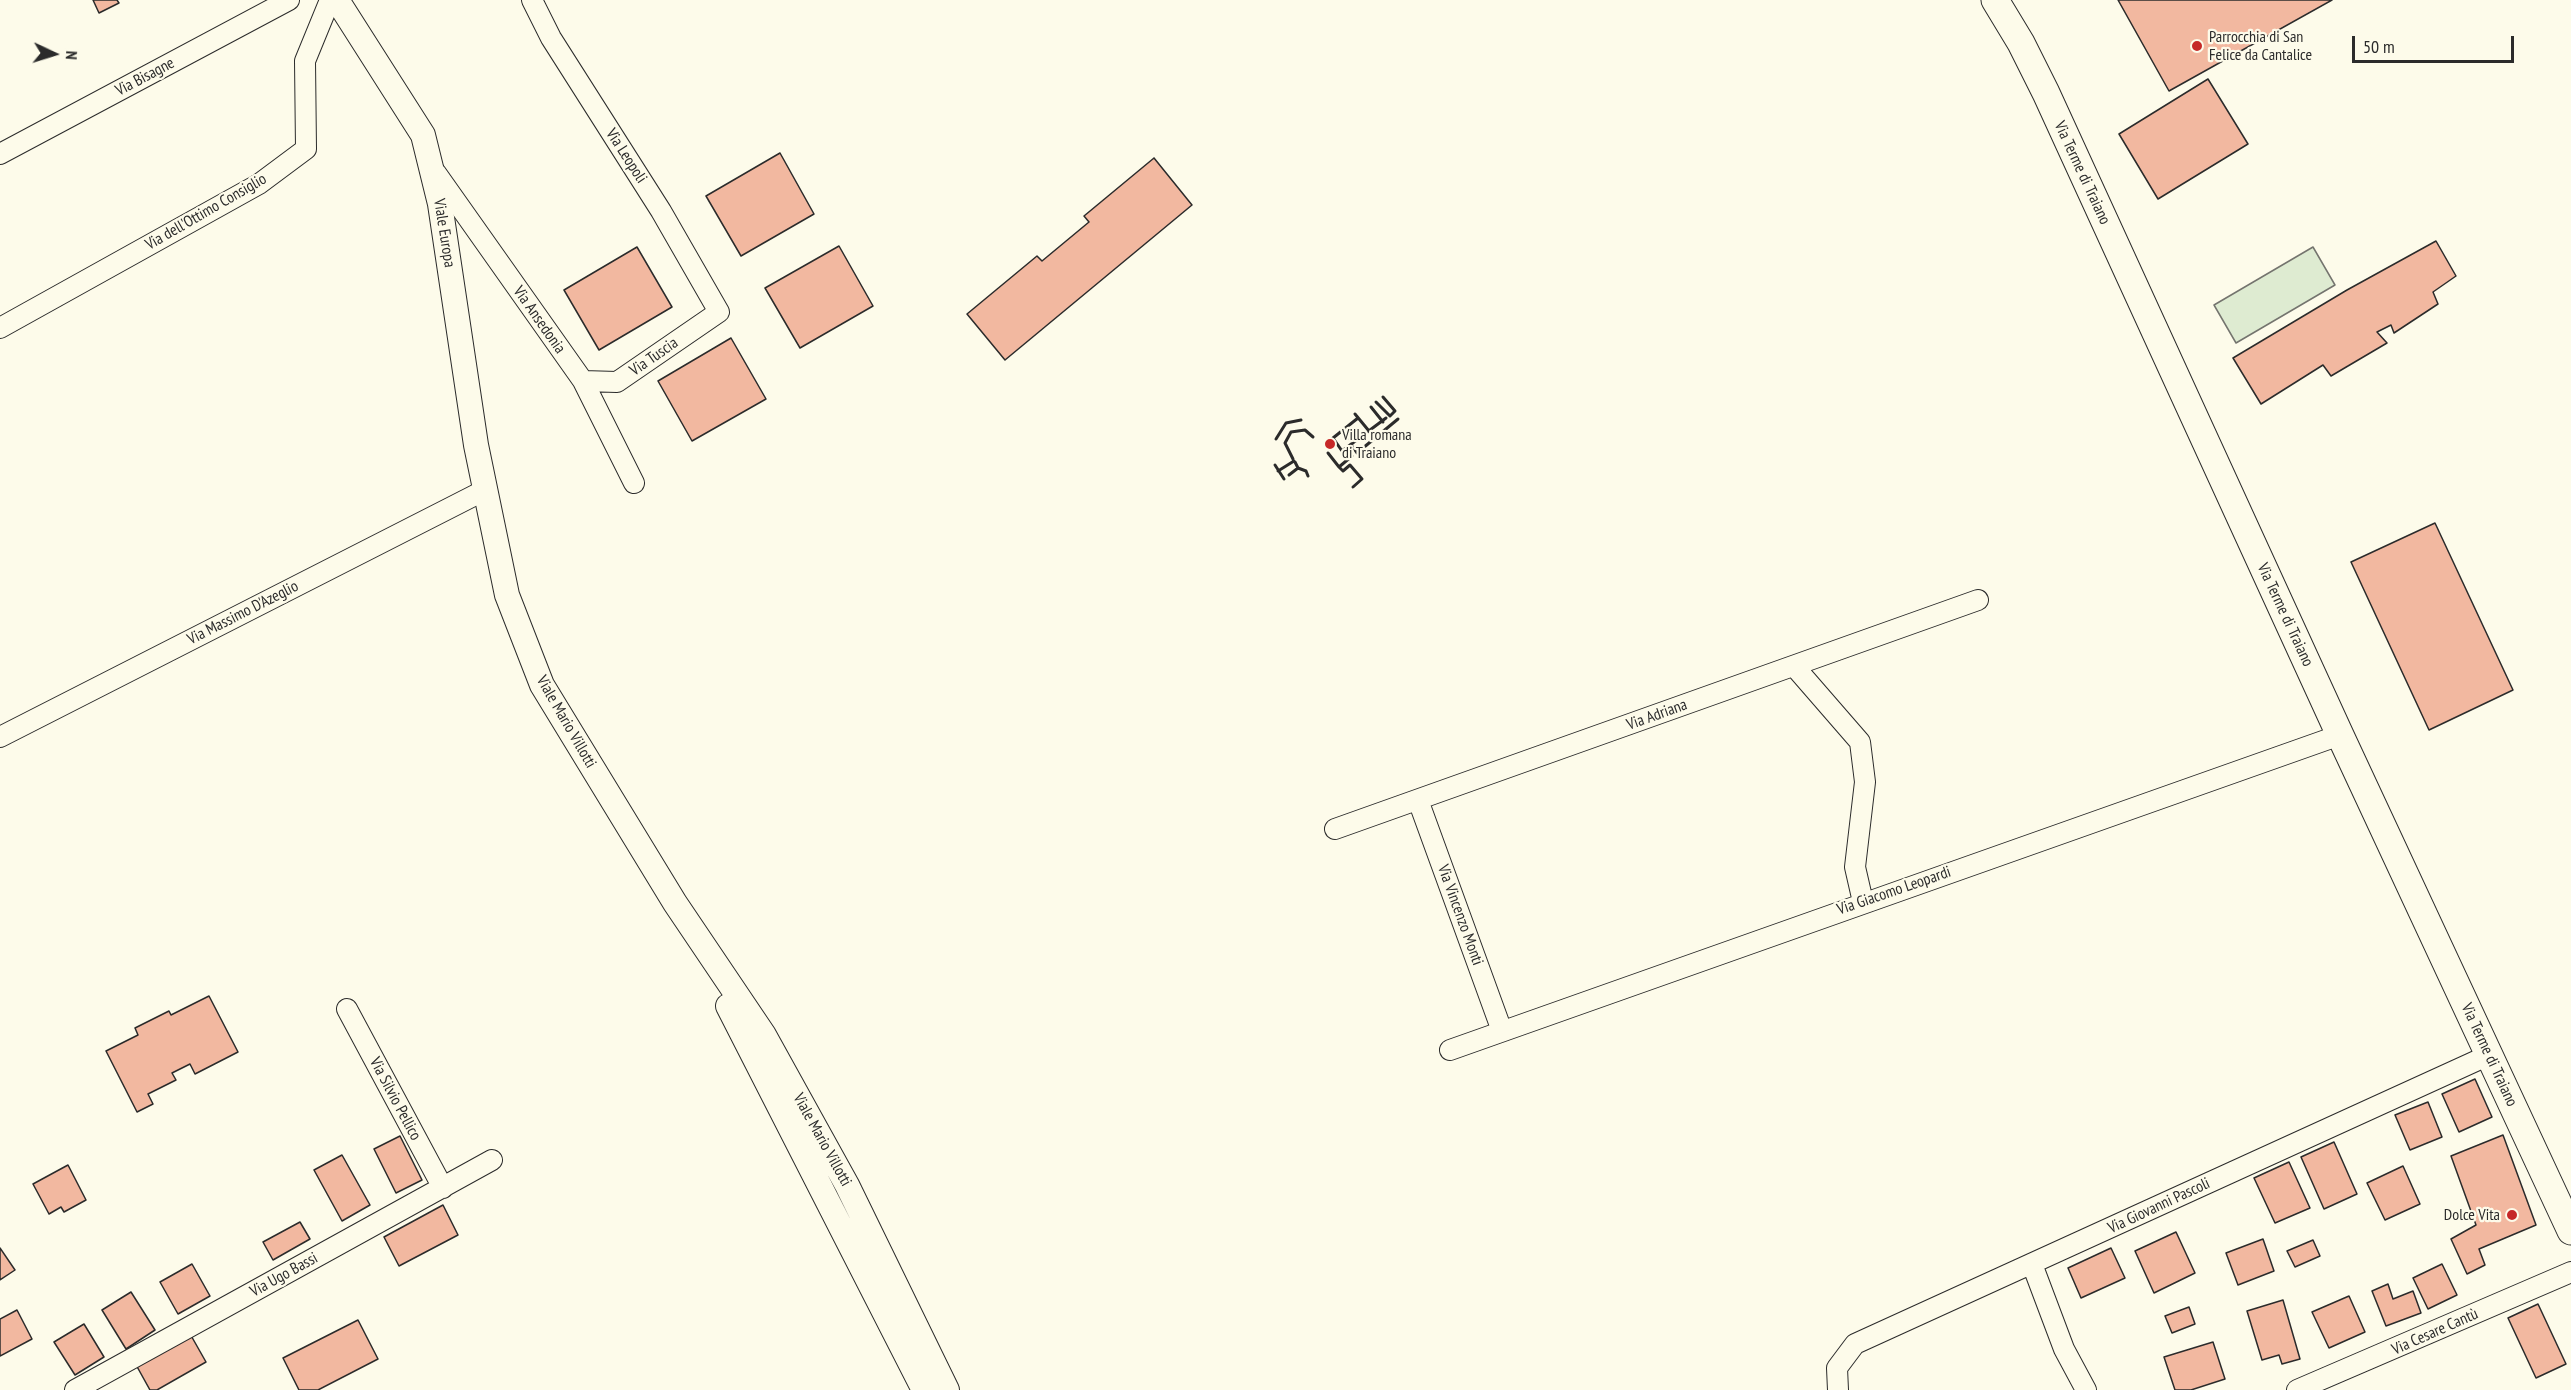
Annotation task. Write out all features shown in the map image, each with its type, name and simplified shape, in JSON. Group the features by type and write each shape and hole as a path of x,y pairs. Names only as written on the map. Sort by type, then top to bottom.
{"main road":[{"name":"Via Terme di Traiano","path":"1995,0 2046,93 2340,735 2571,1231"}],"street":[{"name":"Via Bisagne","path":"0,154 289,0"},
{"name":"Via dell'Ottimo Consiglio","path":"0,328 260,184 306,149 305,61 330,0"},
{"name":"Viale Europa","path":"337,0 423,135 440,204 476,445 485,490"},
{"name":"Via Leopoli","path":"532,0 551,38 661,211 719,312"},
{"name":"Via Ansedonia","path":"430,166 583,381 634,483"},
{"name":"Via Tuscia","path":"583,381 617,382 719,312"},
{"name":"Via Massimo D'Azeglio","path":"0,736 485,490"},
{"name":"Viale Mario Villotti","path":"485,490 507,596 542,685 675,903 764,1035 847,1185 947,1390"},
{"name":"Via Adriana","path":"1335,829 1978,600"},
{"path":"1794,666 1860,742 1865,782 1855,867 1863,902"},
{"name":"Via Giacomo Leopardi","path":"1449,1050 2340,735"},
{"name":"Via Vincenzo Monti","path":"1418,800 1502,1031"},
{"name":"Viale Mario Villotti","path":"675,903 924,1390"},
{"name":"Via Silvio Pellico","path":"347,1010 443,1188"},
{"name":"Via Giovanni Pascoli","path":"1838,1390 1837,1368 1855,1344 2489,1055"},
{"name":"Via Ugo Bassi","path":"75,1390 492,1160"},
{"path":"2032,1264 2064,1349 2086,1390"},
{"name":"Via Cesare Cantù","path":"2298,1390 2571,1272"}],"green space":[{"path":"2313,247 2335,285 2236,343 2214,305"}],"building":[{"path":"93,0 117,0 119,3 99,13"},
{"name":"Parrocchia di San Felice da Cantalice","path":"2118,0 2332,0 2169,91"},
{"path":"2208,79 2248,144 2158,199 2119,134"},
{"path":"780,153 814,214 741,256 706,196"},
{"path":"1154,158 1192,205 1005,360 967,314 1037,256 1042,261 1089,222 1084,216"},
{"path":"2436,241 2456,276 2433,292 2438,304 2394,333 2391,325 2377,332 2387,343 2331,376 2323,365 2261,404 2233,358 2347,290"},
{"path":"839,246 873,306 800,348 765,288"},
{"path":"637,247 672,307 599,350 564,290"},
{"path":"731,338 766,399 692,441 658,381"},
{"path":"2435,523 2513,690 2429,730 2351,562"},
{"path":"209,996 238,1052 195,1074 190,1064 172,1073 176,1080 148,1094 153,1104 137,1112 106,1051 138,1035 135,1028 169,1011 171,1015"},
{"path":"2475,1079 2492,1117 2459,1132 2442,1094"},
{"path":"2428,1102 2442,1137 2410,1150 2395,1115"},
{"path":"2503,1135 2536,1225 2479,1249 2485,1265 2467,1274 2451,1239 2476,1225 2451,1156"},
{"path":"400,1136 422,1180 396,1193 374,1149"},
{"path":"2334,1142 2357,1194 2324,1209 2301,1157"},
{"path":"342,1155 370,1205 342,1221 314,1170"},
{"path":"2289,1162 2310,1208 2275,1223 2254,1178"},
{"path":"68,1165 86,1200 64,1212 61,1207 49,1214 33,1184"},
{"path":"2403,1166 2420,1204 2385,1220 2367,1183"},
{"path":"443,1205 458,1235 399,1266 384,1237"},
{"path":"300,1222 310,1239 273,1260 263,1242"},
{"path":"2176,1232 2195,1273 2154,1293 2135,1251"},
{"path":"2263,1239 2274,1271 2238,1285 2226,1253"},
{"path":"2313,1240 2320,1256 2295,1267 2287,1251"},
{"path":"0,1248 15,1270 0,1280"},
{"path":"2111,1248 2125,1278 2081,1298 2068,1268"},
{"path":"192,1264 210,1296 178,1314 160,1282"},
{"path":"2442,1264 2457,1295 2428,1309 2413,1278"},
{"path":"2388,1284 2393,1299 2413,1291 2421,1313 2386,1326 2372,1291"},
{"path":"131,1292 155,1330 126,1349 102,1310"},
{"path":"2349,1296 2365,1332 2329,1348 2312,1312"},
{"path":"2283,1300 2300,1359 2282,1364 2279,1355 2262,1360 2247,1311"},
{"path":"2538,1304 2566,1364 2536,1378 2508,1318"},
{"path":"2189,1307 2195,1324 2172,1333 2165,1316"},
{"path":"17,1310 32,1339 0,1356 0,1319"},
{"path":"358,1320 378,1359 318,1390 299,1390 283,1358"},
{"path":"84,1324 104,1357 75,1375 54,1342"},
{"path":"189,1332 206,1362 157,1390 150,1390 135,1363"},
{"path":"2213,1342 2225,1379 2191,1390 2175,1390 2164,1357"}],"wall":[{"path":"1376,402 1390,416 1395,411 1383,397"},
{"path":"1371,407 1383,422"},
{"path":"1355,414 1369,431"},
{"path":"1358,418 1333,438 1342,451 1386,418"},
{"path":"1353,447 1357,453 1398,419"},
{"path":"1276,439 1286,423 1301,420"},
{"path":"1293,459 1285,443 1291,432 1305,430 1313,437"},
{"path":"1343,430 1353,443"},
{"path":"1328,453 1339,467 1352,456 1348,451"},
{"path":"1278,471 1294,461"},
{"path":"1295,462 1298,468 1306,471 1308,476"},
{"path":"1275,465 1284,479"},
{"path":"1339,467 1343,471 1350,465 1362,479 1353,487"},
{"path":"1289,475 1298,468"}],"place":[{"name":"Parrocchia di San Felice da Cantalice","path":"2197,46"},
{"name":"Villa romana di Traiano","path":"1330,444"},
{"name":"Dolce Vita","path":"2512,1215"}]}
